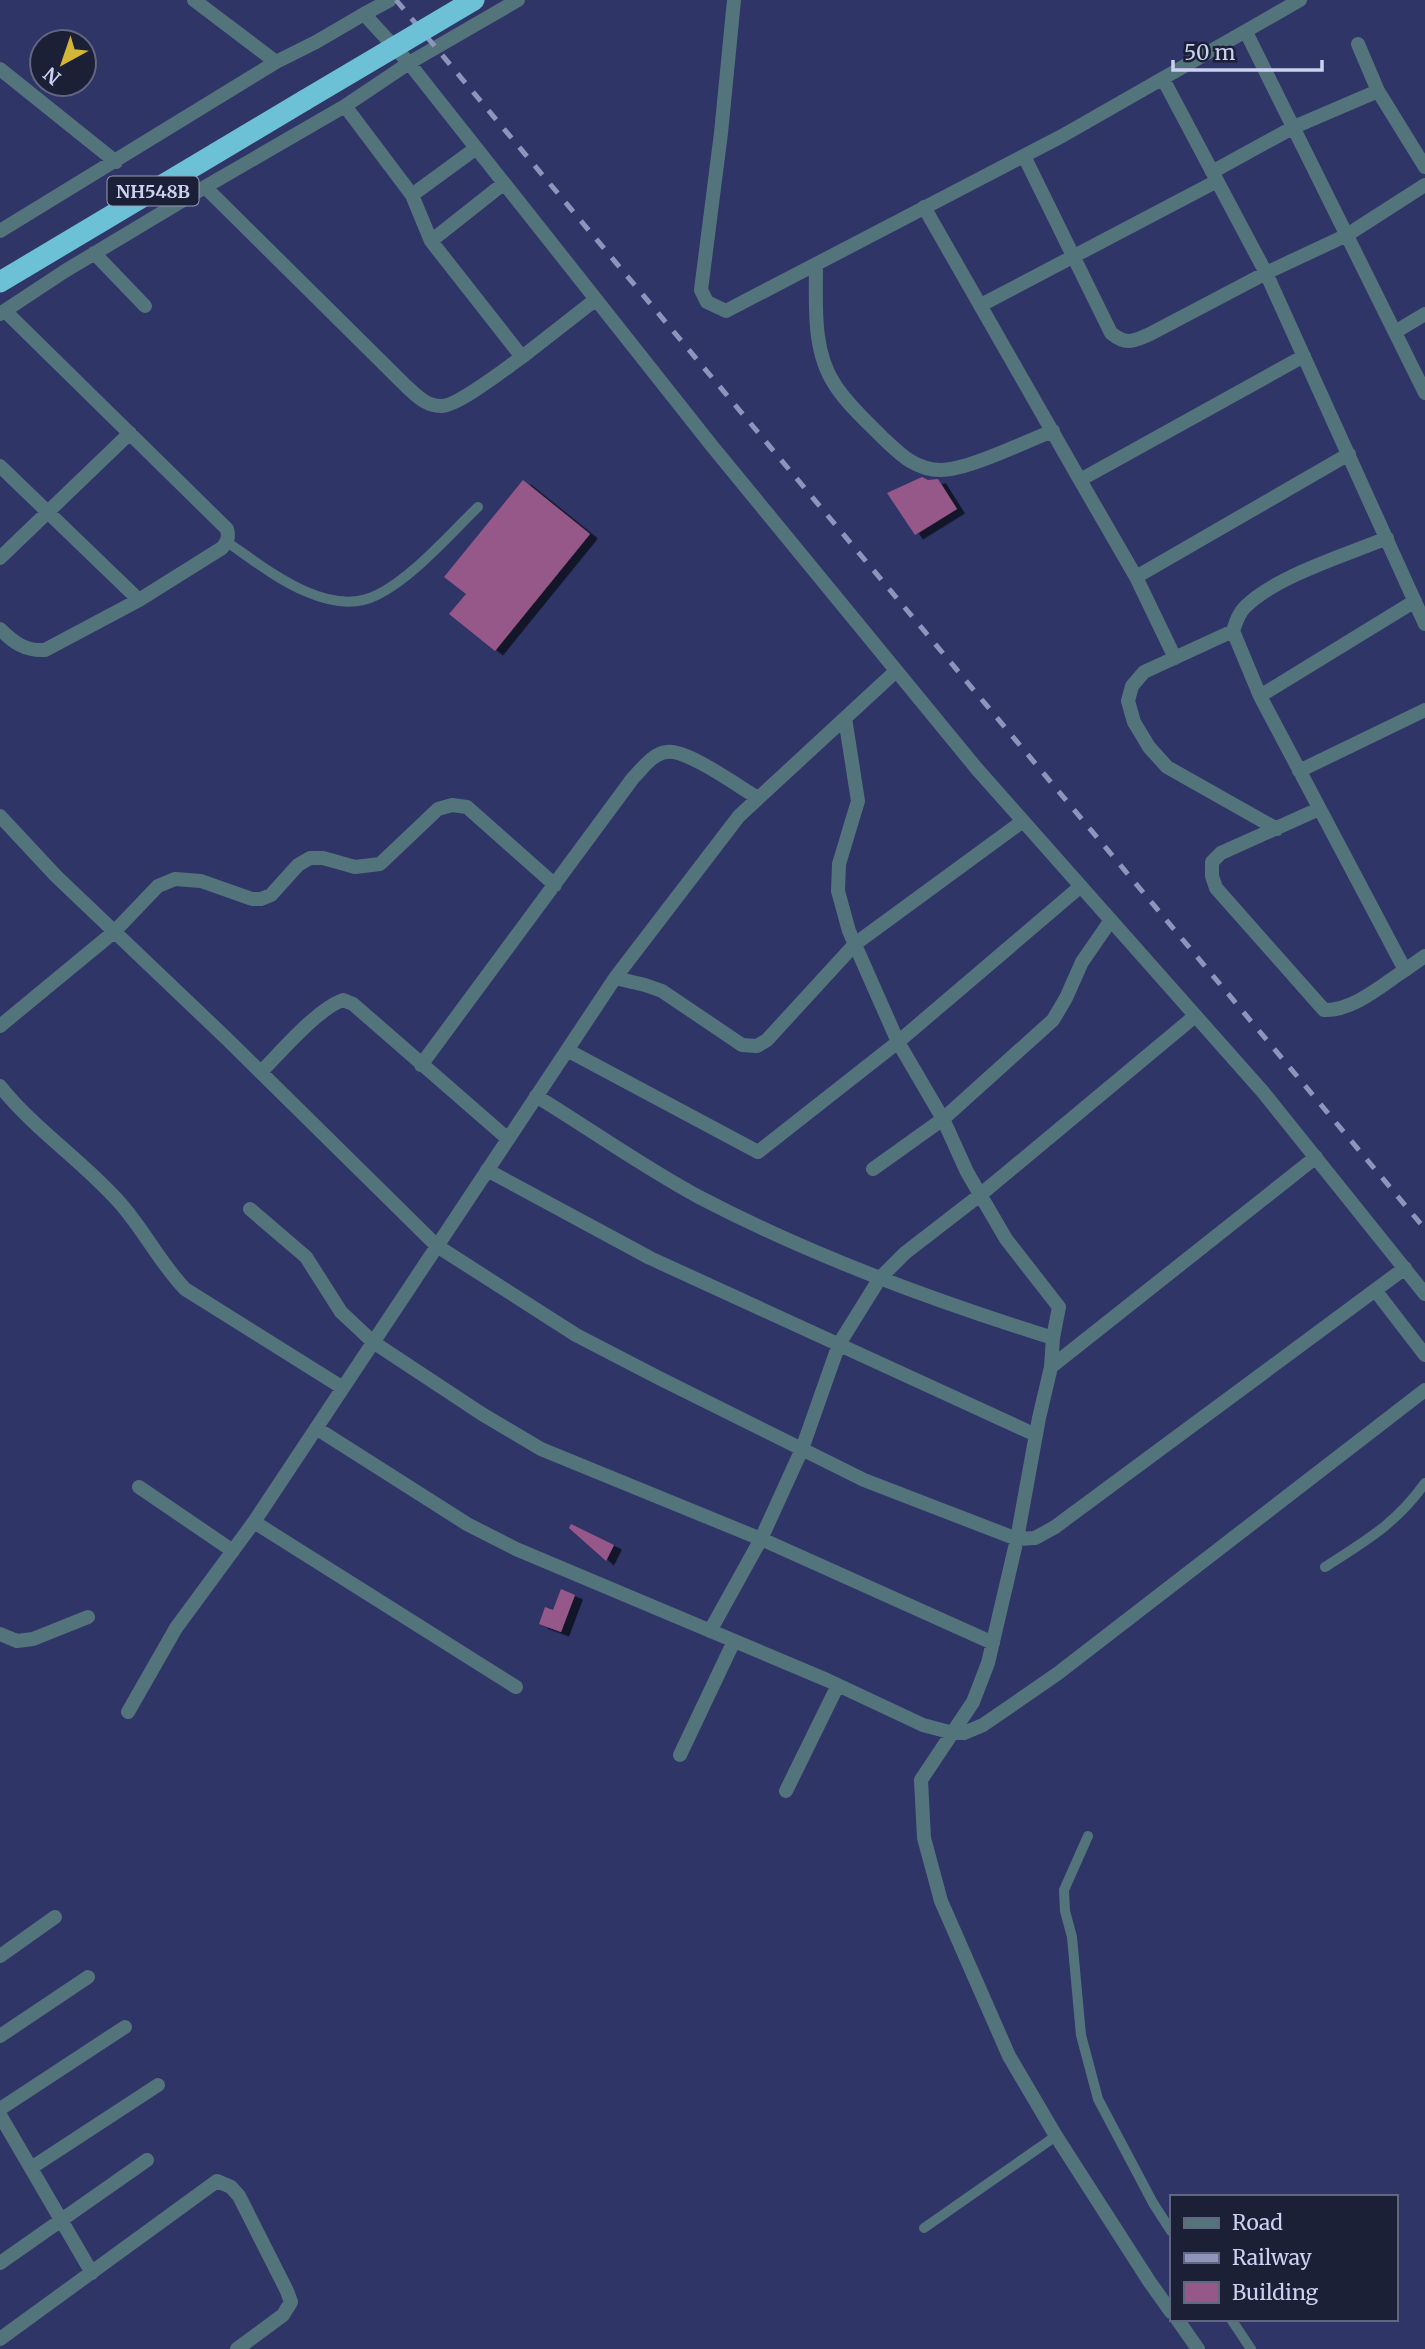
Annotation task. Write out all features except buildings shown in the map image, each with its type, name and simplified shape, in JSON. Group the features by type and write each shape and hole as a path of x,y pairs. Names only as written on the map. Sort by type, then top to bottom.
{"highway":[{"name":"NH548B","path":"0,282 474,0"}],"street":[{"path":"194,0 276,62"},
{"path":"0,231 276,62 390,0"},
{"path":"0,629 16,644 32,651 45,650 139,600 228,542 227,529 3,312 94,253 345,106 409,62 518,0"},
{"path":"734,0 721,133 701,290 708,302 726,311 1024,156 1300,0"},
{"path":"365,14 409,62 595,300 896,671 1023,821 1263,1092 1425,1294"},
{"path":"1246,32 1425,393"},
{"path":"1358,44 1378,91 1425,167"},
{"path":"0,69 116,162"},
{"path":"1163,79 1266,273 1425,624"},
{"path":"981,305 1215,177 1294,127 1378,91"},
{"path":"345,106 412,195 431,241 522,357"},
{"path":"412,195 475,149"},
{"path":"1024,156 1111,333 1121,341 1132,342 1347,235 1425,185"},
{"path":"431,241 503,184"},
{"path":"205,187 426,403 443,407 460,399 522,357 595,300"},
{"path":"925,206 1136,578 1175,658"},
{"path":"94,253 145,306"},
{"path":"816,264 816,322 821,351 834,384 859,415 914,465 938,470 957,468 1053,431"},
{"path":"1395,332 1425,314"},
{"path":"1080,480 1304,356"},
{"path":"0,558 130,433"},
{"path":"1136,578 1349,454"},
{"path":"0,466 139,600"},
{"path":"1387,538 1285,580 1265,592 1245,606 1233,631 1260,696 1405,970"},
{"path":"1260,696 1415,601"},
{"path":"1233,631 1144,672 1132,686 1128,701 1134,722 1149,747 1167,766 1277,829"},
{"path":"128,1712 176,1628 254,1522 615,978 739,816 896,671"},
{"path":"1299,771 1425,710"},
{"path":"845,718 858,801 839,864 838,891 855,944 898,1042 943,1119 967,1172 1006,1238 1059,1307 1051,1367 1035,1435 1017,1539 988,1663 973,1702 921,1780 925,1838 942,1901 1009,2056 1056,2136 1170,2311"},
{"path":"421,1065 633,778 649,761 665,751 682,753 758,799"},
{"path":"0,1026 114,932 158,886 175,879 201,881 251,900 271,895 298,865 310,858 323,858 355,867 380,864 438,809 452,805 467,807 555,885"},
{"path":"1319,809 1221,853 1212,862 1212,876 1216,888 1324,1010 1334,1011 1346,1007 1425,956"},
{"path":"0,816 56,876 261,1072 437,1246 576,1335 864,1480 1017,1539 1035,1538 1055,1527 1405,1268"},
{"path":"615,978 662,991 743,1045 757,1046 767,1040 855,944 1023,821"},
{"path":"567,1050 758,1152 898,1042 1081,886"},
{"path":"873,1169 943,1119 1053,1020 1082,962 1111,920"},
{"path":"261,1072 322,1012 343,1000 354,1004 508,1139"},
{"path":"710,1632 761,1539 802,1449 839,1344 880,1279 905,1253 980,1195 1195,1016"},
{"path":"0,1086 36,1126 96,1178 120,1203 185,1289 342,1388"},
{"path":"536,1096 696,1195 768,1231 880,1279 1054,1338"},
{"path":"1051,1367 1315,1157"},
{"path":"487,1170 650,1258 1035,1435"},
{"path":"250,1209 306,1257 341,1312 373,1342 482,1414 541,1449 761,1539 993,1643"},
{"path":"1375,1290 1425,1355"},
{"path":"316,1428 467,1524 578,1576 838,1685 923,1725 964,1733 983,1725 1057,1674 1425,1390"},
{"path":"139,1487 233,1551"},
{"path":"254,1522 516,1687"},
{"path":"0,1634 17,1641 33,1639 88,1617"},
{"path":"680,1755 734,1641"},
{"path":"786,1791 838,1685"},
{"path":"0,1956 55,1917"},
{"path":"0,2036 88,1977"},
{"path":"0,2109 125,2027"},
{"path":"31,2168 158,2085"},
{"path":"0,2115 92,2273"},
{"path":"0,2263 62,2222 146,2160"},
{"path":"0,2339 217,2181 231,2186 239,2196 291,2302 284,2315 237,2349"},
{"path":"1178,2321 1198,2349"}],"lane":[{"path":"228,542 294,586 323,598 354,602 375,597 398,583 478,507"},
{"path":"1325,1567 1388,1525 1410,1505 1425,1483"},
{"path":"1088,1836 1064,1890 1065,1911 1072,1937 1082,2035 1098,2099 1153,2203 1170,2229"},
{"path":"924,2228 1056,2136"},
{"path":"1232,2321 1251,2349"}],"railway":[{"path":"396,0 1425,1229"}]}
